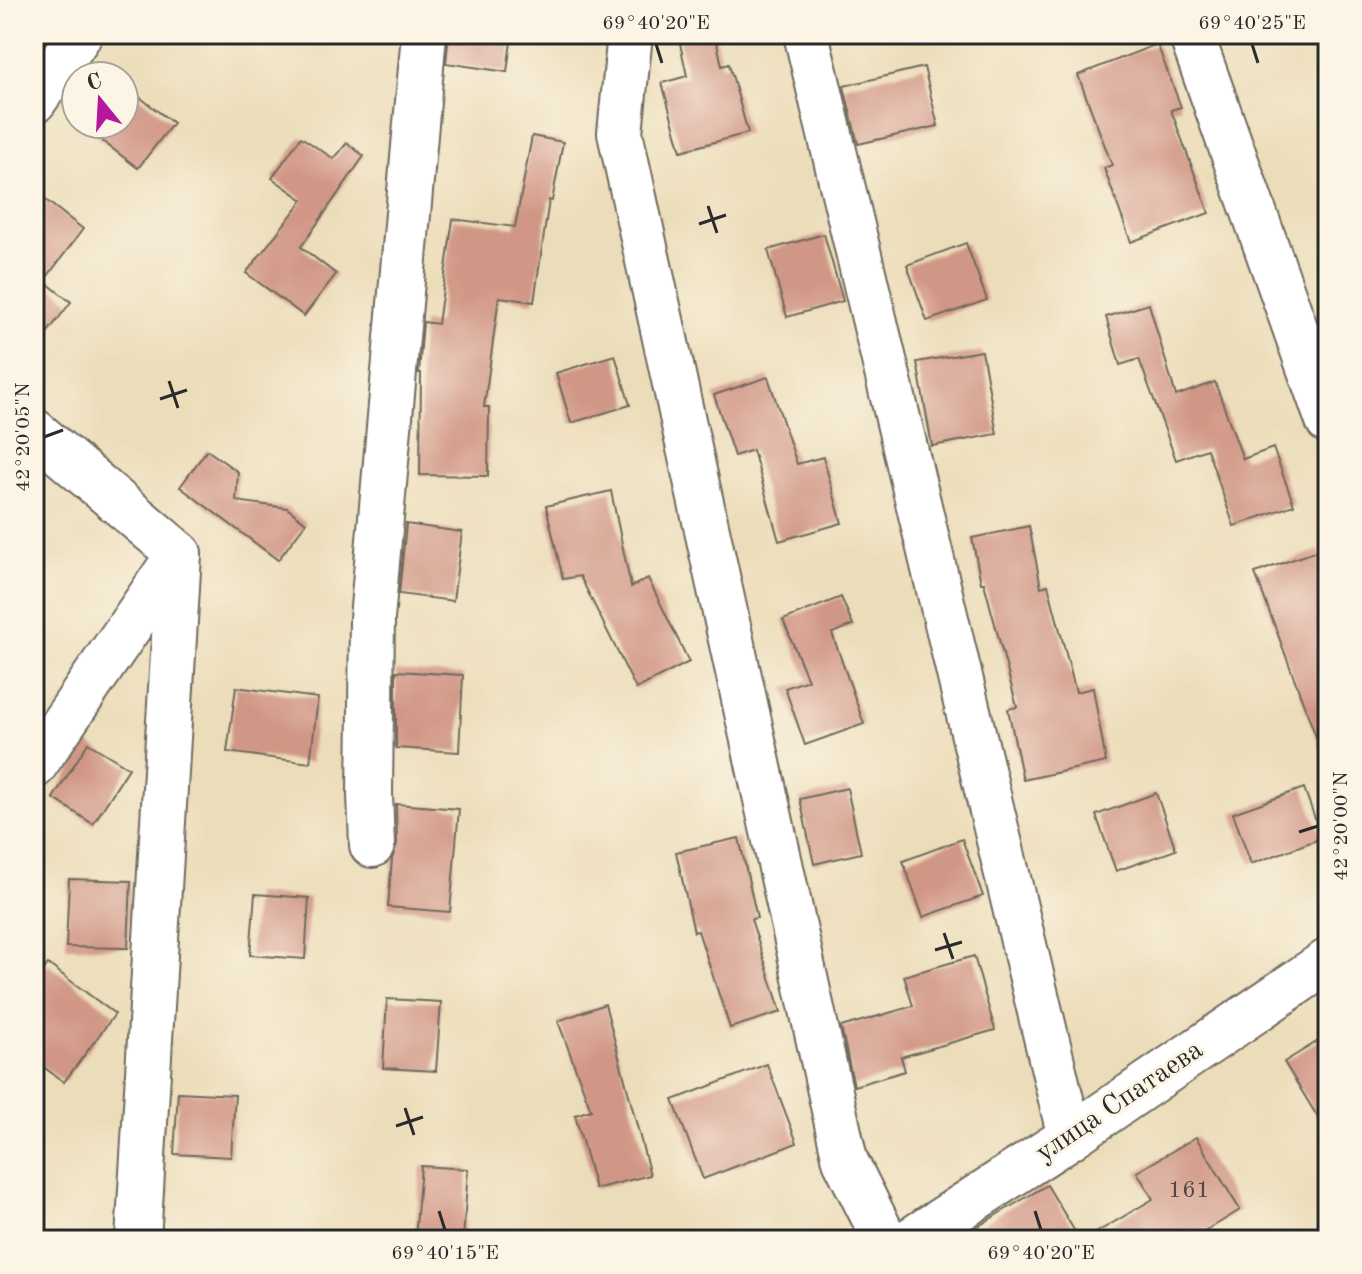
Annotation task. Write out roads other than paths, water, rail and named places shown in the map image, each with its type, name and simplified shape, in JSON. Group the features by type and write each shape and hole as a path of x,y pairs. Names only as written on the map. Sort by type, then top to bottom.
{"street":[{"path":"34,101 80,34"},
{"path":"372,845 372,619 424,34"},
{"path":"630,34 620,133 845,1160 885,1240"},
{"path":"806,34 1070,1137"},
{"path":"1191,34 1328,421"},
{"path":"34,431 179,554"},
{"path":"34,766 179,554"},
{"path":"138,1240 179,554"},
{"name":"улица Спатаева","path":"911,1240 1070,1137 1328,961"}]}
